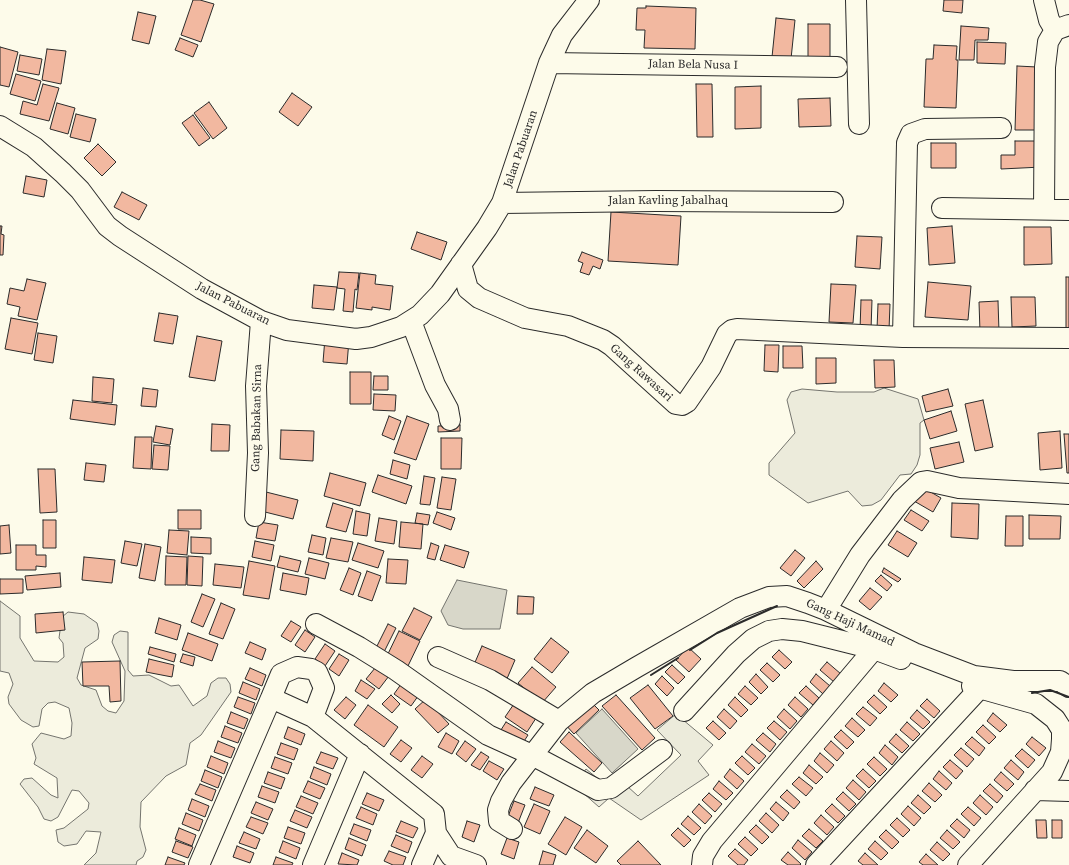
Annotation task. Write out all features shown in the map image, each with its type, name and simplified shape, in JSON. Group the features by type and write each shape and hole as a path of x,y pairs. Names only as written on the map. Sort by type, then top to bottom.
{"street":[{"name":"Jalan Pabuaran","path":"0,126 34,147 63,173 80,190 108,226 120,236 202,289 260,321 287,330 356,340 386,333 411,321 440,294 461,264 502,204 549,63 562,35 589,0"},
{"path":"856,0 859,124"},
{"path":"1044,0 1049,20 1062,28 1048,42 1045,67 1044,209"},
{"name":"Jalan Bela Nusa I","path":"549,63 837,67"},
{"path":"1002,128 925,129 911,134 907,143 903,337 1069,338"},
{"name":"Jalan Kavling Jabalhaq","path":"502,204 656,201 833,202"},
{"path":"942,208 1069,210"},
{"name":"Gang Rawasari","path":"461,264 468,289 479,298 525,318 575,328 603,340 612,346 676,404 682,405 687,402 710,367 727,334 732,330 737,329 903,337"},
{"name":"Gang Babakan Sirna","path":"255,516 258,453 256,386 260,321"},
{"path":"411,321 435,385 448,409 450,420"},
{"path":"826,610 860,555 902,500 921,482 926,481 959,488 1069,494"},
{"name":"Gang Haji Mamad","path":"512,829 499,821 498,810 510,783 559,720 593,693 740,608 769,597 787,596 826,610 914,654 960,672 981,677 1013,681 1060,681 1069,687"},
{"path":"316,624 396,670 488,735 532,755 598,790 611,788 662,750"},
{"path":"684,711 736,654 754,639 769,631 782,629 802,631 874,649 979,689 1036,704 1055,719 1062,730 1062,752 1052,772 968,865"},
{"path":"702,865 703,856 712,841 874,649"},
{"path":"438,657 490,680 559,720"},
{"path":"199,865 281,674 297,667 311,669 317,672 324,688 313,717"},
{"path":"816,865 979,689"},
{"path":"271,698 313,717 434,814 436,833 449,860 476,865"},
{"path":"313,865 360,754"},
{"path":"1035,790 1069,791"},
{"path":"422,865 436,833"}],"shaded area":[{"path":"884,388 918,399 924,420 920,423 920,455 917,465 911,474 900,475 881,500 872,505 862,506 848,491 808,503 769,475 769,463 795,433 787,400 791,392 802,389 837,392 874,392"},
{"path":"457,580 507,590 500,629 463,629 448,625 441,611"},
{"path":"0,601 20,616 20,638 34,661 58,662 64,657 63,643 59,638 62,617 68,612 84,614 97,623 99,631 98,639 85,648 77,678 81,685 96,690 102,706 108,711 116,713 124,701 125,671 112,642 114,635 120,631 128,632 128,670 133,676 149,675 171,686 179,685 193,706 207,696 211,683 218,678 226,678 230,684 231,692 201,735 190,743 186,765 166,776 141,802 140,827 146,850 143,857 137,861 136,865 84,865 96,853 101,832 86,831 77,844 64,846 58,842 56,830 64,828 88,809 89,803 79,791 72,790 58,817 51,821 44,819 38,807 20,784 24,779 32,778 51,795 58,798 57,778 34,764 36,758 32,744 41,733 64,739 71,736 72,723 69,708 55,702 48,703 42,709 39,726 33,727 21,720 9,704 8,697 13,684 9,673 0,671"},
{"path":"602,709 638,749 612,773 576,733"},
{"path":"676,714 713,745 698,761 709,775 641,820 609,798 599,807 574,785 586,769 618,795 627,786 638,796 681,755 657,730"}],"building":[{"path":"193,0 200,0 214,4 201,42 181,35"},
{"path":"944,0 963,0 962,13 943,11"},
{"path":"646,6 696,8 695,49 644,48 645,30 636,30 637,8 646,8"},
{"path":"138,12 156,16 149,44 132,40"},
{"path":"776,18 795,20 791,59 772,57"},
{"path":"808,24 830,24 830,58 808,58"},
{"path":"961,26 989,28 988,40 975,40 974,60 959,60"},
{"path":"180,38 198,45 193,57 175,50"},
{"path":"977,42 1006,43 1005,64 977,63"},
{"path":"934,45 957,46 956,60 958,60 956,108 924,107 926,59 933,59"},
{"path":"0,47 18,52 9,87 0,85"},
{"path":"47,49 66,51 61,84 42,80"},
{"path":"20,55 42,59 39,75 17,71"},
{"path":"1017,66 1037,67 1035,130 1015,130"},
{"path":"16,74 41,81 35,101 10,94"},
{"path":"43,84 59,88 49,121 20,114 23,101 37,105"},
{"path":"696,84 712,84 713,137 697,137"},
{"path":"761,86 761,128 735,129 735,87"},
{"path":"292,93 312,107 298,126 279,112"},
{"path":"830,98 831,126 799,127 798,99"},
{"path":"209,102 227,128 213,139 194,113"},
{"path":"57,103 75,108 68,134 50,129"},
{"path":"76,114 96,119 90,142 70,137"},
{"path":"193,115 210,138 199,146 182,123"},
{"path":"1015,141 1042,141 1042,167 1001,169 1001,155 1015,155"},
{"path":"931,143 956,143 956,168 931,168"},
{"path":"98,144 116,162 102,176 84,158"},
{"path":"26,176 47,180 44,197 23,193"},
{"path":"122,192 147,205 139,220 114,207"},
{"path":"611,212 681,216 678,265 608,261"},
{"path":"0,226 2,226 1,234 4,235 3,255 0,255"},
{"path":"952,226 955,263 929,265 927,228"},
{"path":"1024,227 1051,227 1052,264 1024,265"},
{"path":"417,232 447,242 441,260 411,249"},
{"path":"857,236 882,237 880,269 855,267"},
{"path":"582,252 603,260 600,269 593,266 589,275 580,272 583,263 578,261"},
{"path":"339,272 359,273 357,290 355,289 353,312 343,311 345,289 337,288"},
{"path":"360,273 376,275 375,284 393,286 390,310 372,307 372,310 356,308"},
{"path":"1066,277 1069,277 1069,328 1066,328"},
{"path":"27,279 46,283 37,320 18,316 20,307 7,304 10,288 24,291"},
{"path":"928,282 971,286 968,320 925,317"},
{"path":"831,284 856,285 853,323 829,322"},
{"path":"314,285 337,287 334,310 312,308"},
{"path":"1011,297 1035,297 1036,326 1012,327"},
{"path":"861,300 872,300 871,330 860,330"},
{"path":"998,301 999,332 980,332 979,302"},
{"path":"878,304 890,304 889,330 877,329"},
{"path":"159,313 178,316 173,344 154,341"},
{"path":"11,318 38,323 32,354 5,349"},
{"path":"38,333 57,336 53,363 34,360"},
{"path":"197,336 222,341 215,381 189,377"},
{"path":"325,338 349,340 347,364 323,362"},
{"path":"765,345 779,345 778,372 764,371"},
{"path":"783,346 802,346 803,368 783,368"},
{"path":"816,358 836,358 836,383 816,384"},
{"path":"874,360 894,360 895,387 875,388"},
{"path":"350,372 371,372 371,404 350,404"},
{"path":"374,376 388,376 388,390 373,390"},
{"path":"93,377 114,379 112,403 92,401"},
{"path":"143,388 158,390 156,407 141,406"},
{"path":"948,389 953,406 926,412 922,396"},
{"path":"374,394 396,395 395,411 373,410"},
{"path":"73,400 117,405 115,425 70,419"},
{"path":"983,400 993,447 975,451 965,404"},
{"path":"951,411 957,431 930,439 924,420"},
{"path":"389,416 401,421 394,440 382,435"},
{"path":"407,416 429,424 416,460 394,453"},
{"path":"212,424 230,425 229,451 211,451"},
{"path":"460,425 460,431 438,432 438,426"},
{"path":"156,426 173,429 170,445 153,442"},
{"path":"281,430 314,431 313,461 280,459"},
{"path":"1060,431 1062,468 1040,470 1038,433"},
{"path":"1064,434 1069,434 1069,473 1067,473"},
{"path":"135,437 152,437 151,469 133,468"},
{"path":"441,438 462,438 461,469 441,469"},
{"path":"959,442 964,462 935,469 930,448"},
{"path":"154,445 170,446 168,470 152,469"},
{"path":"393,460 410,465 407,479 390,474"},
{"path":"86,463 106,465 104,482 84,480"},
{"path":"38,469 55,469 57,512 40,513"},
{"path":"330,473 366,483 360,506 324,496"},
{"path":"378,475 412,486 406,504 372,492"},
{"path":"424,476 435,478 430,505 420,504"},
{"path":"442,477 456,479 451,510 437,508"},
{"path":"922,487 941,498 933,512 914,501"},
{"path":"266,492 298,500 293,519 261,511"},
{"path":"333,503 353,509 346,532 326,527"},
{"path":"952,503 979,504 978,539 951,537"},
{"path":"178,510 201,510 201,529 178,529"},
{"path":"911,510 929,521 922,531 904,520"},
{"path":"356,511 370,514 367,536 353,534"},
{"path":"437,512 455,518 451,530 433,523"},
{"path":"417,513 430,515 428,525 415,523"},
{"path":"1029,515 1061,516 1060,539 1029,539"},
{"path":"1006,516 1023,516 1023,546 1005,546"},
{"path":"379,518 397,521 394,544 375,541"},
{"path":"43,520 56,520 56,548 43,548"},
{"path":"259,522 278,525 275,541 256,538"},
{"path":"401,522 423,524 421,549 399,547"},
{"path":"9,525 11,553 0,554 0,526"},
{"path":"169,530 189,531 187,555 167,553"},
{"path":"897,531 917,543 908,557 888,545"},
{"path":"312,535 326,538 323,555 308,552"},
{"path":"191,537 211,538 211,554 191,553"},
{"path":"331,538 353,542 348,562 326,558"},
{"path":"125,541 142,544 137,566 121,563"},
{"path":"255,541 274,545 271,561 252,557"},
{"path":"358,543 384,551 378,568 352,560"},
{"path":"431,543 439,546 435,560 427,558"},
{"path":"145,544 161,547 155,581 139,578"},
{"path":"16,545 36,545 36,555 46,555 46,567 36,566 36,570 16,570"},
{"path":"445,545 469,552 464,568 440,560"},
{"path":"795,550 805,558 791,576 780,568"},
{"path":"166,556 187,557 186,585 165,585"},
{"path":"188,556 203,557 202,586 187,585"},
{"path":"280,556 301,561 298,572 277,567"},
{"path":"84,557 115,560 112,583 82,580"},
{"path":"309,558 329,563 325,579 305,574"},
{"path":"388,559 408,560 406,584 386,583"},
{"path":"249,561 275,566 269,599 243,595"},
{"path":"816,561 823,569 804,588 797,581"},
{"path":"215,564 244,567 241,588 213,585"},
{"path":"349,568 361,573 353,595 340,590"},
{"path":"884,568 901,579 898,582 882,572"},
{"path":"367,571 381,576 372,601 358,596"},
{"path":"60,573 61,587 27,590 25,576"},
{"path":"283,573 309,578 306,595 280,590"},
{"path":"881,575 892,585 887,591 875,581"},
{"path":"0,579 23,579 23,593 0,594"},
{"path":"870,588 882,597 870,610 859,601"},
{"path":"202,594 215,599 203,627 191,622"},
{"path":"518,596 534,597 533,614 517,614"},
{"path":"221,603 235,609 223,639 209,634"},
{"path":"414,608 432,617 420,640 402,631"},
{"path":"63,612 65,630 36,633 35,614"},
{"path":"159,618 181,625 177,640 155,633"},
{"path":"291,621 301,627 291,642 281,636"},
{"path":"388,624 396,628 384,652 376,648"},
{"path":"305,630 315,637 305,652 295,645"},
{"path":"399,631 420,641 407,668 386,658"},
{"path":"188,633 218,644 212,661 182,650"},
{"path":"551,638 569,652 552,673 534,659"},
{"path":"250,642 266,649 262,660 245,653"},
{"path":"325,644 335,651 325,666 315,659"},
{"path":"482,646 515,660 506,681 473,667"},
{"path":"150,647 176,654 174,662 148,654"},
{"path":"688,647 701,659 689,672 676,660"},
{"path":"779,650 792,662 785,669 772,657"},
{"path":"183,654 195,657 193,666 180,662"},
{"path":"339,654 349,660 339,676 329,669"},
{"path":"149,659 174,665 172,677 146,672"},
{"path":"120,661 121,701 110,702 109,686 83,686 82,662"},
{"path":"380,662 392,672 379,689 366,679"},
{"path":"827,662 841,674 834,682 820,670"},
{"path":"767,663 780,675 773,682 760,670"},
{"path":"672,665 685,677 678,684 665,672"},
{"path":"532,667 556,687 542,703 518,683"},
{"path":"250,668 266,675 262,686 245,679"},
{"path":"756,674 768,687 761,694 749,682"},
{"path":"816,674 830,686 823,694 810,682"},
{"path":"662,676 674,688 667,696 655,684"},
{"path":"361,680 375,689 367,699 355,691"},
{"path":"404,680 421,692 411,706 394,694"},
{"path":"243,682 260,689 256,700 239,693"},
{"path":"884,683 898,695 891,702 878,691"},
{"path":"648,685 673,716 655,729 630,698"},
{"path":"745,686 758,698 751,705 738,694"},
{"path":"806,686 819,698 813,705 799,693"},
{"path":"391,695 400,704 392,713 382,704"},
{"path":"616,695 655,738 642,750 602,706"},
{"path":"874,695 887,707 880,714 867,702"},
{"path":"238,697 255,703 251,714 234,707"},
{"path":"346,697 356,705 345,719 334,710"},
{"path":"735,697 748,710 741,717 728,705"},
{"path":"795,697 808,709 801,717 788,705"},
{"path":"518,698 540,712 527,732 505,717"},
{"path":"426,699 449,724 438,733 415,709"},
{"path":"588,699 599,710 574,734 563,722"},
{"path":"927,699 940,711 934,718 920,706"},
{"path":"368,705 398,727 384,747 354,725"},
{"path":"863,707 877,718 870,726 856,714"},
{"path":"724,709 737,721 730,729 717,717"},
{"path":"784,709 797,721 790,729 777,717"},
{"path":"917,710 930,722 923,729 910,718"},
{"path":"231,712 248,719 244,729 227,723"},
{"path":"993,713 1007,725 1000,732 987,721"},
{"path":"852,718 865,730 858,737 845,726"},
{"path":"713,721 726,733 719,740 706,728"},
{"path":"774,721 787,732 780,740 767,728"},
{"path":"506,722 528,735 521,746 499,733"},
{"path":"907,722 920,734 913,741 900,730"},
{"path":"983,725 996,737 989,744 976,732"},
{"path":"225,726 242,733 238,743 221,737"},
{"path":"288,727 305,734 301,745 284,738"},
{"path":"841,730 854,742 847,749 834,737"},
{"path":"569,732 602,763 594,772 560,742"},
{"path":"446,733 459,741 452,754 438,747"},
{"path":"763,733 776,744 770,752 756,740"},
{"path":"896,734 909,746 902,753 889,742"},
{"path":"972,737 985,748 979,756 965,744"},
{"path":"1032,737 1046,748 1039,756 1026,744"},
{"path":"401,740 412,748 401,762 390,754"},
{"path":"218,741 235,748 231,758 214,752"},
{"path":"465,741 476,749 466,762 456,754"},
{"path":"831,741 844,753 837,761 824,749"},
{"path":"281,743 298,749 294,760 277,754"},
{"path":"752,744 766,756 759,764 745,752"},
{"path":"885,745 898,757 892,765 879,753"},
{"path":"961,748 974,759 967,767 954,755"},
{"path":"1022,749 1035,760 1028,768 1015,756"},
{"path":"321,752 338,758 333,769 316,763"},
{"path":"481,752 489,757 480,770 471,765"},
{"path":"820,753 834,765 827,773 814,761"},
{"path":"211,756 228,763 224,774 207,767"},
{"path":"422,756 433,764 422,778 411,770"},
{"path":"742,756 755,768 748,775 735,763"},
{"path":"275,757 292,763 288,774 271,768"},
{"path":"874,757 887,769 880,776 867,764"},
{"path":"950,760 963,771 956,779 943,767"},
{"path":"1011,760 1024,772 1018,780 1004,768"},
{"path":"489,761 504,769 497,780 483,771"},
{"path":"809,765 823,777 816,784 803,773"},
{"path":"314,767 331,774 327,785 310,778"},
{"path":"730,769 744,781 737,789 724,777"},
{"path":"863,769 876,781 869,788 856,776"},
{"path":"205,770 222,777 218,788 201,781"},
{"path":"939,771 952,783 946,790 933,779"},
{"path":"268,772 285,778 281,789 264,783"},
{"path":"1001,772 1014,784 1007,791 994,780"},
{"path":"799,777 813,788 806,796 792,784"},
{"path":"853,780 866,792 859,800 846,788"},
{"path":"308,781 325,788 320,799 303,792"},
{"path":"719,781 733,793 726,800 713,789"},
{"path":"929,783 942,795 935,802 922,791"},
{"path":"200,784 216,790 212,801 195,794"},
{"path":"990,784 1003,796 997,803 983,791"},
{"path":"262,786 279,792 275,803 258,797"},
{"path":"535,787 554,795 549,806 530,799"},
{"path":"787,790 800,802 794,809 780,797"},
{"path":"843,792 856,804 849,811 836,799"},
{"path":"367,793 384,800 379,811 362,804"},
{"path":"709,793 722,804 715,812 702,800"},
{"path":"918,795 931,807 924,814 911,803"},
{"path":"980,795 993,807 986,815 973,803"},
{"path":"301,796 318,803 313,814 296,807"},
{"path":"192,799 209,806 205,817 188,810"},
{"path":"514,801 525,805 518,823 507,819"},
{"path":"256,802 273,809 268,820 251,813"},
{"path":"776,802 789,813 783,821 770,809"},
{"path":"534,804 550,811 540,834 524,827"},
{"path":"699,804 712,816 705,824 692,812"},
{"path":"832,804 845,816 838,823 825,811"},
{"path":"908,806 921,818 914,826 901,814"},
{"path":"361,807 377,814 373,825 356,818"},
{"path":"968,807 981,818 974,826 961,814"},
{"path":"295,810 312,817 307,828 290,821"},
{"path":"186,813 203,820 199,831 182,824"},
{"path":"766,813 779,825 772,833 759,821"},
{"path":"821,815 834,827 827,835 814,823"},
{"path":"688,816 701,828 694,835 681,824"},
{"path":"251,817 268,823 263,834 246,827"},
{"path":"565,817 582,827 566,855 548,844"},
{"path":"897,818 910,830 903,837 890,825"},
{"path":"957,819 970,830 964,838 950,826"},
{"path":"1036,820 1046,820 1047,838 1037,838"},
{"path":"1052,820 1062,820 1062,838 1052,838"},
{"path":"401,821 418,828 413,838 396,832"},
{"path":"467,821 480,825 474,842 462,837"},
{"path":"354,824 371,830 367,841 350,834"},
{"path":"756,825 769,837 762,844 749,832"},
{"path":"288,827 305,833 301,844 284,838"},
{"path":"179,828 196,835 192,846 175,839"},
{"path":"678,828 691,840 684,847 671,835"},
{"path":"809,829 823,841 816,848 802,836"},
{"path":"587,830 608,846 596,863 574,848"},
{"path":"886,830 899,842 892,849 879,837"},
{"path":"947,830 960,842 953,849 940,838"},
{"path":"244,832 260,839 256,849 239,843"},
{"path":"396,835 412,842 408,853 391,846"},
{"path":"745,837 758,849 751,856 738,844"},
{"path":"349,838 366,845 362,856 345,849"},
{"path":"507,838 519,842 514,859 501,854"},
{"path":"798,840 812,852 805,860 792,848"},
{"path":"176,841 193,847 188,858 172,852"},
{"path":"283,841 300,848 296,859 279,852"},
{"path":"638,841 661,865 621,865 617,861"},
{"path":"875,841 888,853 881,860 868,849"},
{"path":"937,842 950,854 943,861 930,850"},
{"path":"237,846 254,853 250,863 233,857"},
{"path":"735,849 748,860 744,865 738,865 728,856"},
{"path":"389,851 406,857 403,865 393,865 384,861"},
{"path":"543,851 556,855 553,865 539,865"},
{"path":"788,852 801,864 800,865 788,865 781,860"},
{"path":"342,853 359,860 357,865 338,864"},
{"path":"865,853 878,865 863,865 858,861"},
{"path":"926,854 938,865 923,865 919,862"},
{"path":"168,857 185,863 184,865 165,865"},
{"path":"276,857 293,863 292,865 273,865"}],"wall":[{"path":"690,650 717,633 777,606"},
{"path":"651,675 678,658"},
{"path":"1032,693 1050,690 1069,697"}]}
